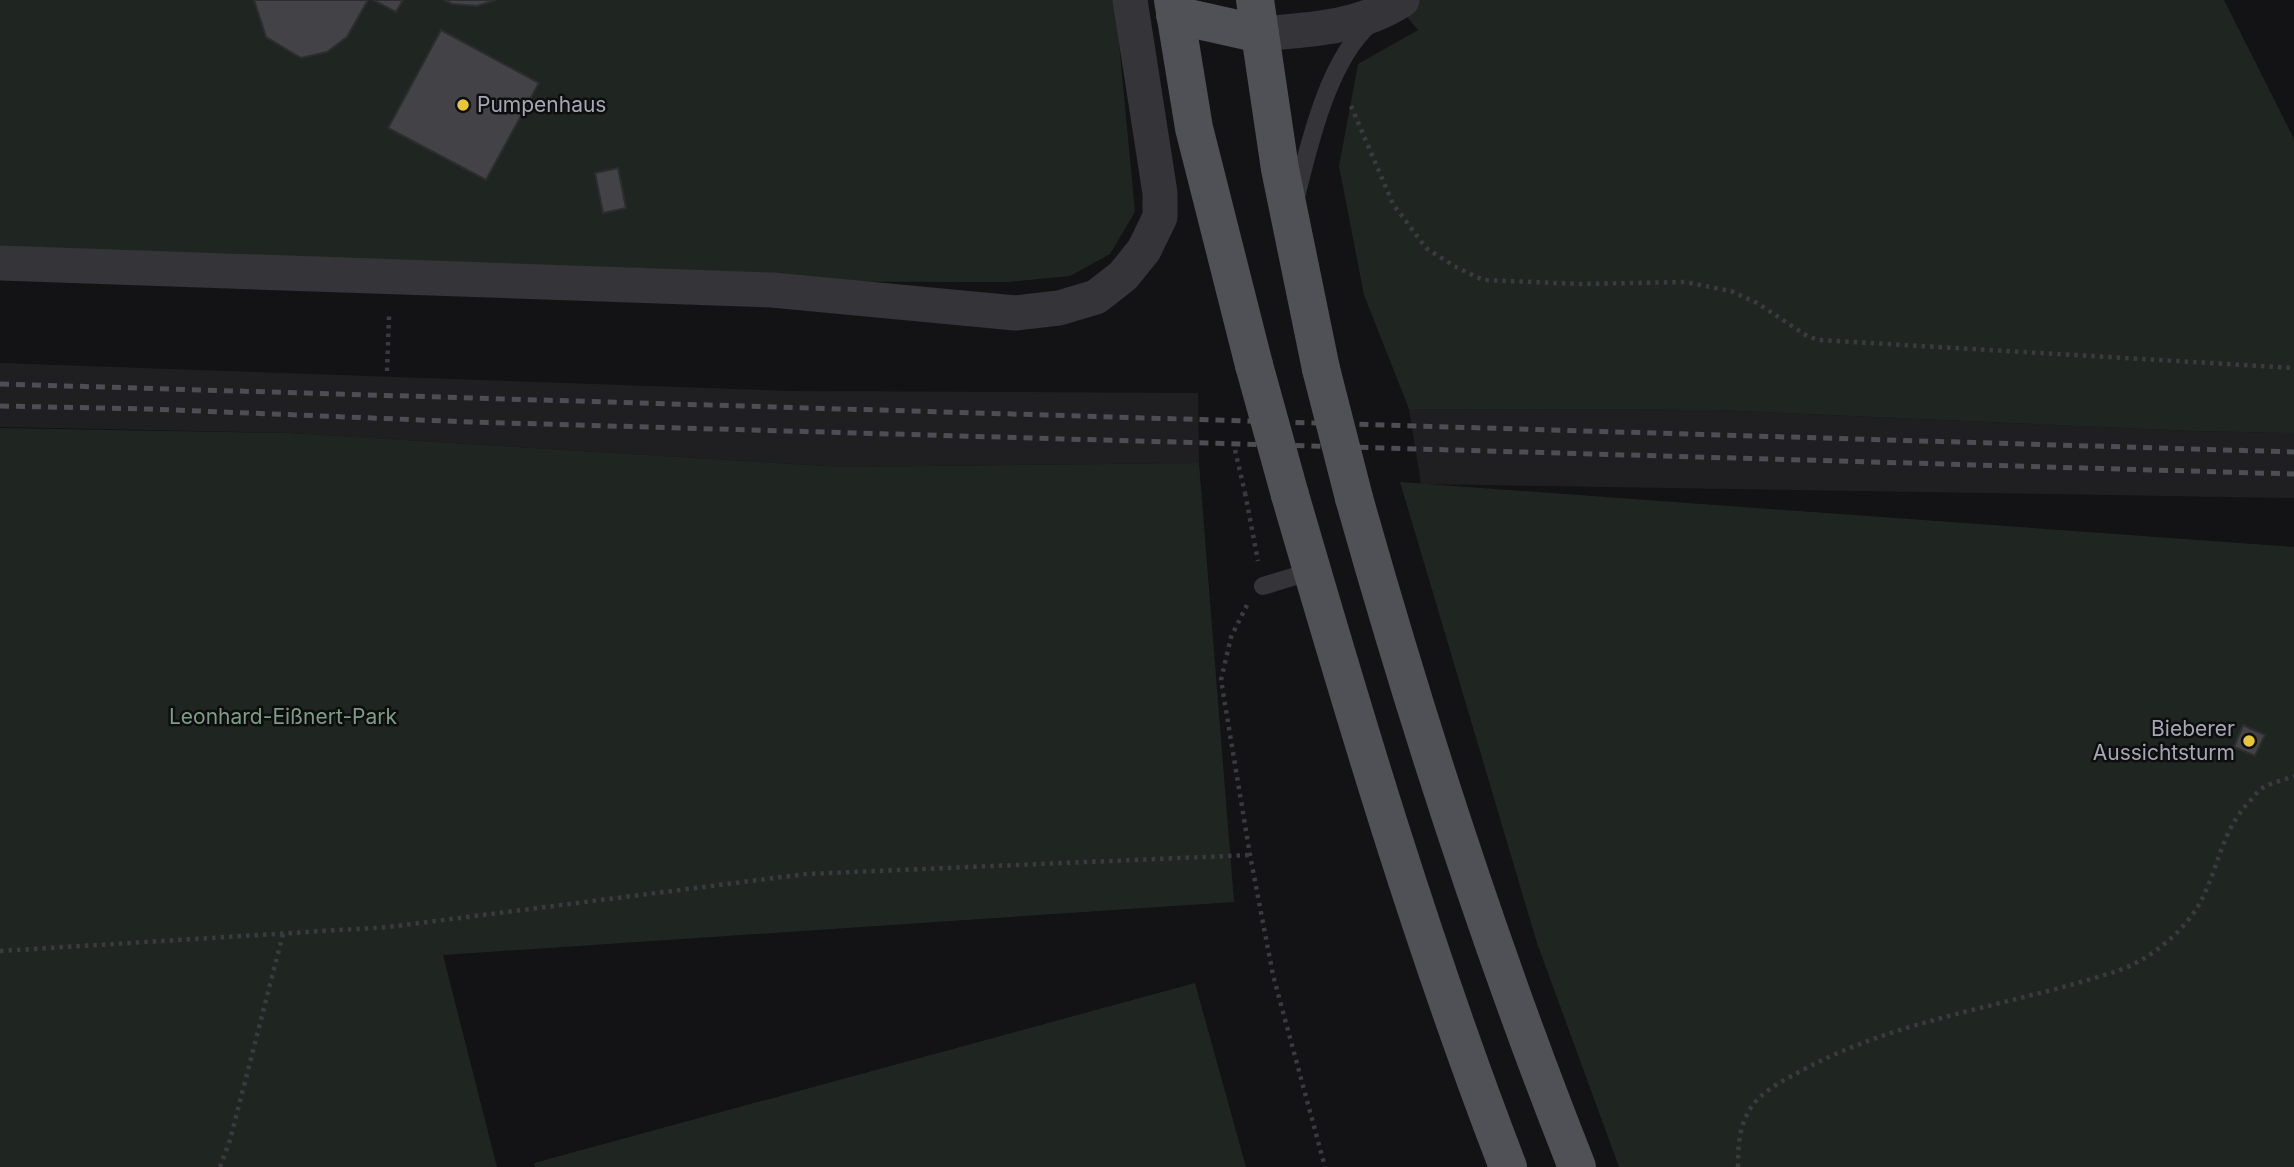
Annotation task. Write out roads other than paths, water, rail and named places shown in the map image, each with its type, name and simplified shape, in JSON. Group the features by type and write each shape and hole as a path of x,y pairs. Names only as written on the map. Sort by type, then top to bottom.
{"main road":[{"path":"1508,1167 1434,966 1377,792 1290,495 1194,128 1186,5 1257,17 1278,156 1291,221 1321,369 1354,499 1402,667 1441,790 1496,951 1577,1167"}],"street":[{"path":"0,263 772,290 1015,313 1059,308 1096,297 1123,276 1144,250 1160,217 1160,193 1130,0"},
{"path":"1257,17 1324,28 1358,20 1396,4"}],"lane":[{"path":"1291,221 1307,150 1336,71 1347,49 1362,31 1396,4"},
{"path":"1263,586 1312,571"}],"railway":[{"path":"0,384 2294,452"},
{"path":"0,406 2294,474"}],"place":[{"name":"Pumpenhaus","path":"463,105"},
{"name":"Bieberer Aussichtsturm","path":"2249,741"}],"park label":[{"name":"Leonhard-Eißnert-Park","path":"283,717"}]}
